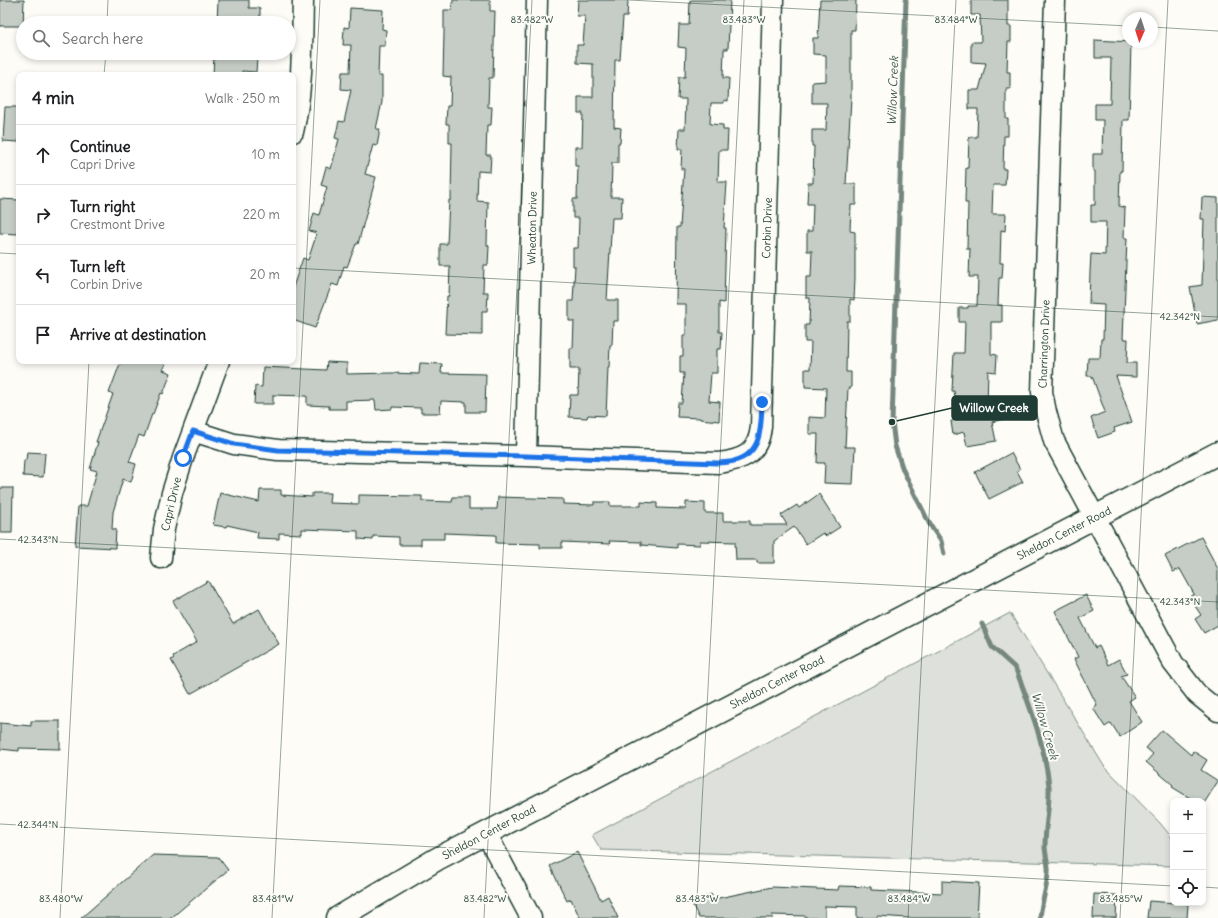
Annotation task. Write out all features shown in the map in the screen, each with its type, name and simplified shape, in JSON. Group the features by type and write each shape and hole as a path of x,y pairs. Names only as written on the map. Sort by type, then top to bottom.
{"main road":[{"name":"Sheldon Center Road","path":"338,918 437,859 486,833 1218,453"}],"street":[{"path":"296,109 302,49 303,0"},
{"name":"Wheaton Drive","path":"526,456 537,0"},
{"name":"Corbin Drive","path":"526,456 718,463 734,461 750,452 755,446 760,436 761,427 773,0"},
{"name":"Charrington Drive","path":"1055,0 1042,392 1046,412 1054,441 1073,479 1096,517 1173,663 1197,694 1218,711"},
{"name":"Capri Drive","path":"161,558 164,528 172,494 183,458 218,364"},
{"path":"193,431 234,444 278,450 526,456"},
{"path":"486,833 531,918"}],"shaded area":[{"path":"1010,613 1104,766 1160,823 1170,835 1170,866 601,850 592,835"}],"building":[{"path":"0,0 24,0 23,16 16,16 16,26 0,26"},
{"path":"218,0 249,0 249,8 260,8 260,16 217,16"},
{"path":"453,0 490,0 490,11 495,11 493,78 489,78 488,107 492,107 491,125 487,125 486,155 491,155 490,172 478,171 477,201 488,202 488,265 484,265 483,292 488,292 487,311 482,311 482,335 445,334 447,296 449,296 450,266 440,266 440,244 447,244 449,200 451,200 452,143 449,143 449,124 446,124 447,106 450,106 451,77 443,76 444,10 452,10"},
{"path":"578,0 628,0 627,17 623,17 620,60 615,60 614,127 621,128 620,143 618,143 618,163 612,163 611,197 622,197 621,218 612,218 607,300 618,300 618,321 613,321 612,345 610,345 608,367 606,416 588,415 587,418 569,417 570,395 578,395 579,369 570,369 570,348 573,348 574,321 569,321 569,301 573,301 575,266 573,266 573,248 578,248 579,218 573,218 573,199 577,199 578,166 575,166 575,147 582,147 583,113 578,113 578,97 593,97 593,64 577,63 577,45 583,45 585,16 577,16"},
{"path":"691,0 730,0 728,49 724,49 723,78 729,78 728,101 724,100 724,103 711,103 710,124 723,125 723,130 728,130 727,150 719,150 718,182 727,182 724,228 726,228 724,303 719,302 719,332 722,332 721,349 717,349 717,373 711,373 709,401 720,402 719,421 677,417 678,403 682,403 684,373 680,373 680,356 683,356 683,335 686,335 686,304 676,304 677,227 680,227 684,169 681,169 682,149 678,149 679,129 685,129 686,99 678,99 679,77 685,77 686,48 678,47 679,25 689,25"},
{"path":"820,0 856,0 855,30 851,30 851,98 846,184 856,184 856,205 851,205 850,231 855,232 855,278 854,300 850,299 850,321 847,321 846,372 851,372 851,388 848,388 845,447 855,447 853,484 824,483 825,463 817,463 818,434 809,434 809,417 825,418 826,388 805,387 805,369 810,369 811,342 805,342 805,325 809,325 810,298 806,298 806,277 811,277 812,251 807,251 807,231 812,231 813,204 807,204 808,183 813,183 814,146 812,146 812,130 826,130 827,103 812,103 812,82 826,81 826,55 813,54 813,38 818,38"},
{"path":"971,0 1008,0 1008,26 1011,26 1011,42 1008,42 1007,72 1010,72 1010,89 1006,89 1006,119 1008,119 1008,136 1004,136 1003,169 1006,169 1005,185 993,185 992,214 1006,214 1005,231 1001,230 1000,263 1003,263 1002,278 999,278 998,305 1002,305 1002,322 991,322 991,354 997,355 996,372 988,371 987,404 1000,402 1004,419 992,422 996,441 967,446 964,432 953,435 951,421 959,420 954,391 952,391 954,353 964,353 965,322 959,322 959,308 977,306 978,277 969,277 970,249 967,249 968,203 965,203 966,168 968,168 969,137 977,137 978,109 969,109 969,90 979,90 986,63 971,62 971,42 981,42 980,15 971,15"},
{"path":"350,8 383,10 382,29 386,30 385,46 379,46 378,76 382,76 382,102 376,129 380,129 377,146 373,145 365,174 376,177 358,244 356,244 347,267 344,266 338,286 332,284 315,328 296,321 296,278 303,258 308,260 317,233 309,231 314,213 319,215 327,187 321,185 326,167 331,169 339,139 335,138 339,121 344,122 351,90 341,89 342,72 350,72 351,45 343,45 344,27 349,28"},
{"path":"1095,40 1122,42 1122,48 1131,48 1129,120 1123,120 1122,171 1120,171 1119,206 1125,208 1124,238 1127,238 1123,339 1128,339 1127,363 1136,363 1136,377 1116,376 1132,422 1114,428 1115,432 1098,438 1091,418 1105,412 1092,376 1087,376 1088,358 1100,358 1101,339 1103,339 1104,305 1089,304 1090,272 1091,254 1105,255 1106,222 1091,222 1091,205 1095,205 1095,171 1093,171 1093,154 1102,154 1103,120 1095,120 1095,104 1110,104 1111,58 1095,58"},
{"path":"214,60 257,60 256,72 213,72"},
{"path":"5,107 16,107 16,142 3,141"},
{"path":"1202,197 1218,198 1218,320 1197,324 1190,287 1202,285 1204,219 1201,219"},
{"path":"0,199 16,200 16,234 0,233"},
{"path":"327,362 347,363 347,374 419,374 420,363 442,364 441,373 486,374 485,412 466,412 466,402 441,401 440,413 421,413 421,408 392,407 392,409 376,410 375,400 346,401 346,409 329,409 329,406 307,405 307,396 273,395 273,404 254,404 255,386 262,387 263,367 326,370"},
{"path":"120,364 166,364 163,370 171,373 163,394 161,393 152,414 144,437 139,435 129,462 136,464 131,482 123,479 113,512 112,529 116,529 115,548 75,546 78,506 87,506 97,471 90,469 98,442 96,442 113,394 109,393"},
{"path":"27,452 45,453 43,477 23,476 24,460 26,460"},
{"path":"1011,453 1020,469 1017,471 1023,482 989,499 975,472"},
{"path":"0,488 13,488 12,533 0,533"},
{"path":"260,490 281,490 281,495 312,497 312,493 330,493 329,503 359,504 359,495 422,496 422,501 452,502 453,497 469,497 469,509 497,509 498,497 563,499 563,504 594,505 594,502 610,502 610,506 641,506 641,502 657,503 657,508 686,509 686,502 705,503 705,513 723,513 723,521 750,521 750,525 787,525 781,515 797,505 799,508 819,494 840,527 826,536 823,533 806,544 794,527 774,541 774,563 757,563 757,560 736,560 735,542 700,541 700,545 677,544 677,548 641,545 641,542 609,541 610,544 562,542 562,548 540,548 540,544 496,543 496,535 444,533 444,539 421,539 421,545 399,545 399,537 373,536 373,540 358,539 358,531 302,529 302,534 279,533 279,539 257,538 258,532 227,525 226,527 213,525 220,493 259,502"},
{"path":"1201,537 1218,569 1218,625 1204,633 1195,619 1201,615 1189,597 1194,594 1180,569 1173,572 1165,556"},
{"path":"208,581 233,624 259,609 279,644 190,694 171,660 174,658 173,656 197,642 173,601"},
{"path":"1086,595 1094,611 1080,618 1095,648 1099,646 1108,665 1119,659 1127,674 1121,676 1135,697 1129,701 1142,722 1120,737 1111,723 1105,727 1093,708 1097,705 1074,659 1078,657 1055,611"},
{"path":"31,721 60,721 60,749 19,748 19,751 0,749 0,723 31,726"},
{"path":"1162,730 1191,755 1193,751 1207,760 1201,770 1218,781 1206,800 1206,798 1190,798 1172,787 1173,785 1146,762 1153,754 1146,748"},
{"path":"577,852 601,900 608,896 618,918 580,918 571,899 567,901 550,866"},
{"path":"153,855 218,857 228,870 171,918 81,918"},
{"path":"942,881 979,883 977,918 908,918 877,916 877,918 857,918 857,907 825,906 825,918 772,915 773,918 699,918 692,904 711,894 714,899 772,887 838,890 839,886 871,887 871,890 942,893"},
{"path":"1094,894 1117,895 1116,918 1093,918"},
{"path":"1149,901 1170,903 1170,906 1188,906 1187,918 1147,918"}],"waterway":[{"name":"Willow Creek","path":"906,0 892,422 895,446 903,470 929,523 941,541 944,554"},
{"name":"Willow Creek","path":"982,624 992,647 1014,667 1017,672 1041,742 1047,771 1049,801 1045,846 1048,870 1040,918"}],"place":[{"name":"Willow Creek","path":"892,422"}],"route":[{"path":"183,458 193,431 234,444 278,450 526,456 718,463 734,461 743,457 755,446 760,436 762,402"}]}
